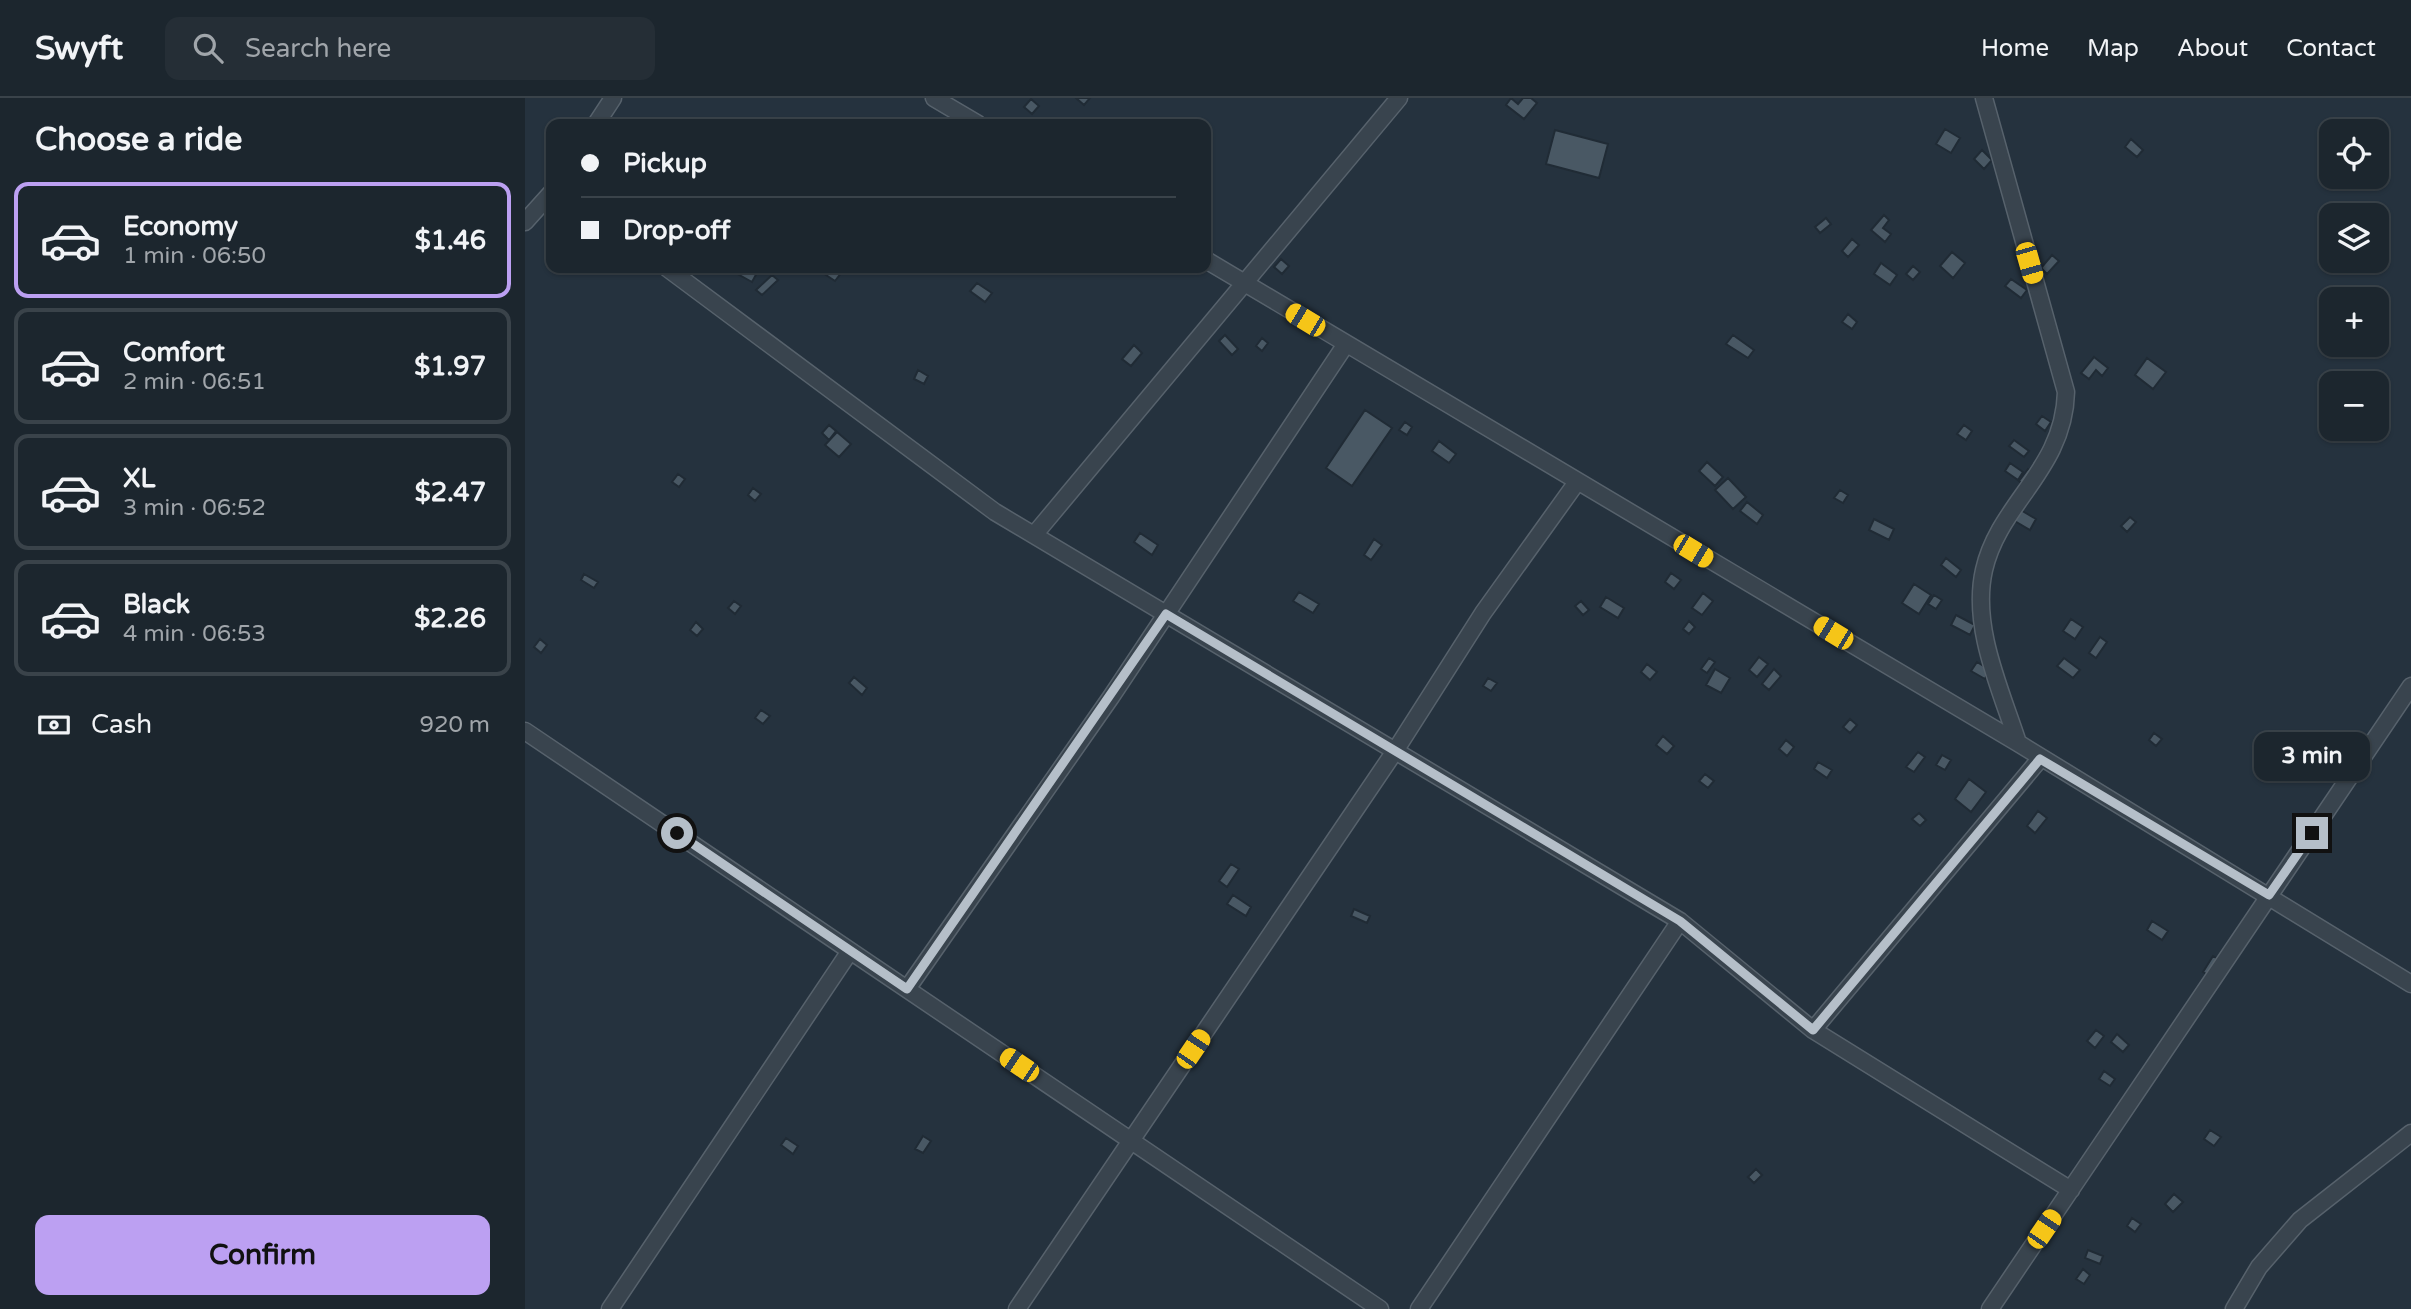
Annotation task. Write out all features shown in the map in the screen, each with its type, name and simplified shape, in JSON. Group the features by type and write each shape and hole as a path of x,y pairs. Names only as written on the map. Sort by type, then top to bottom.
{"street":[{"path":"599,119 613,98"},
{"path":"934,98 970,119"},
{"path":"1034,536 1399,98"},
{"path":"1985,98 2066,393 2066,418 2052,453 2001,530 1984,570 1981,612 1992,662 2018,743"},
{"path":"525,222 546,199"},
{"path":"1211,263 2018,743 2040,759 2269,895 2411,984"},
{"path":"674,273 995,512 1680,921 1813,1030 2071,1189"},
{"path":"907,989 1166,614 1346,344"},
{"path":"1017,1309 1395,751 1483,613 1577,482"},
{"path":"1990,1309 2411,686"},
{"path":"525,731 1380,1309"},
{"path":"1813,1030 2040,759"},
{"path":"1419,1309 1680,921"},
{"path":"610,1309 850,951"},
{"path":"2234,1309 2259,1267 2300,1220 2411,1133"}],"building":[{"path":"1076,98 1090,98 1084,105"},
{"path":"1511,98 1518,104 1523,98 1531,98 1537,103 1524,119 1506,105"},
{"path":"1031,99 1039,106 1032,114 1024,107"},
{"path":"1945,129 1960,138 1951,153 1936,144"},
{"path":"1555,130 1608,144 1599,178 1546,164"},
{"path":"2131,139 2143,150 2137,157 2125,147"},
{"path":"1982,150 1992,160 1984,169 1974,159"},
{"path":"1884,215 1889,220 1883,228 1891,234 1885,242 1871,230"},
{"path":"1826,218 1831,224 1820,233 1815,227"},
{"path":"1852,239 1859,245 1848,257 1842,251"},
{"path":"1952,252 1965,263 1953,278 1940,266"},
{"path":"2052,255 2059,261 2047,274 2041,268"},
{"path":"1281,259 1289,266 1282,274 1274,267"},
{"path":"1881,263 1897,275 1890,285 1874,274"},
{"path":"1913,266 1920,272 1913,280 1906,274"},
{"path":"736,273 757,273 752,282"},
{"path":"823,273 841,273 835,281"},
{"path":"772,275 778,280 762,295 756,290"},
{"path":"2011,279 2027,290 2021,298 2005,286"},
{"path":"977,283 992,293 985,302 970,291"},
{"path":"1848,314 1857,322 1852,329 1842,322"},
{"path":"1225,335 1238,349 1232,355 1219,341"},
{"path":"1733,335 1754,350 1748,358 1726,344"},
{"path":"1262,338 1268,343 1262,351 1256,346"},
{"path":"1134,345 1142,353 1131,366 1122,359"},
{"path":"2094,357 2108,368 2102,376 2096,370 2089,379 2081,373"},
{"path":"2147,358 2166,372 2153,389 2135,375"},
{"path":"918,370 928,376 924,384 914,379"},
{"path":"1365,410 1392,428 1352,486 1326,468"},
{"path":"2042,416 2051,422 2045,431 2036,424"},
{"path":"1405,422 1412,427 1407,435 1399,430"},
{"path":"829,425 836,431 829,440 822,433"},
{"path":"1964,425 1972,431 1966,440 1957,434"},
{"path":"837,432 851,444 839,457 825,445"},
{"path":"2014,440 2029,451 2024,457 2009,446"},
{"path":"1439,441 1456,454 1449,463 1432,451"},
{"path":"1707,462 1723,477 1715,486 1699,471"},
{"path":"2010,463 2023,472 2018,480 2005,471"},
{"path":"2028,469 2037,475 2028,488 2019,481"},
{"path":"678,474 685,479 679,487 672,482"},
{"path":"1728,478 1746,497 1733,509 1715,490"},
{"path":"753,488 761,494 755,501 748,495"},
{"path":"1840,490 1848,495 1843,503 1834,498"},
{"path":"1747,502 1763,515 1757,524 1740,511"},
{"path":"2019,509 2036,519 2030,530 2013,520"},
{"path":"2130,517 2136,522 2127,532 2121,526"},
{"path":"1874,519 1894,529 1889,540 1869,530"},
{"path":"1140,533 1158,545 1152,555 1134,542"},
{"path":"1374,539 1382,545 1371,560 1364,555"},
{"path":"1946,558 1961,570 1956,577 1941,565"},
{"path":"1671,573 1681,580 1674,589 1665,582"},
{"path":"584,574 598,582 594,588 581,580"},
{"path":"1914,584 1931,595 1919,614 1902,603"},
{"path":"1299,592 1319,604 1313,613 1293,601"},
{"path":"1703,593 1713,601 1702,615 1692,608"},
{"path":"1934,595 1942,600 1936,609 1928,604"},
{"path":"1606,597 1624,608 1618,618 1600,607"},
{"path":"734,601 741,606 735,614 728,608"},
{"path":"1581,601 1589,610 1583,615 1575,606"},
{"path":"1956,615 1975,625 1970,635 1951,625"},
{"path":"2071,619 2083,627 2075,639 2063,631"},
{"path":"1689,621 1695,627 1689,634 1683,629"},
{"path":"696,622 703,629 697,636 690,630"},
{"path":"2100,637 2107,642 2096,658 2089,653"},
{"path":"540,639 547,645 541,653 534,647"},
{"path":"1759,657 1768,664 1757,677 1749,670"},
{"path":"1709,658 1715,662 1707,673 1701,669"},
{"path":"2064,658 2080,670 2073,678 2057,666"},
{"path":"1977,662 1990,670 1985,679 1971,671"},
{"path":"1647,664 1657,672 1650,680 1641,672"},
{"path":"1715,669 1730,678 1721,693 1706,685"},
{"path":"1774,669 1781,676 1769,690 1762,684"},
{"path":"854,677 867,688 862,695 849,683"},
{"path":"1488,678 1497,683 1491,691 1483,686"},
{"path":"761,710 770,716 763,724 755,718"},
{"path":"1850,719 1857,725 1850,733 1843,727"},
{"path":"2154,733 2162,739 2156,746 2149,740"},
{"path":"1663,736 1674,746 1667,754 1656,745"},
{"path":"1786,740 1794,747 1787,756 1779,749"},
{"path":"1918,752 1925,757 1914,772 1906,767"},
{"path":"1942,755 1951,760 1945,770 1936,765"},
{"path":"1818,762 1832,770 1827,778 1814,769"},
{"path":"1705,774 1714,781 1708,788 1699,781"},
{"path":"1969,779 1986,792 1971,812 1955,799"},
{"path":"2038,811 2047,818 2035,833 2027,826"},
{"path":"1919,813 1926,820 1920,826 1912,819"},
{"path":"1231,864 1239,869 1227,887 1219,881"},
{"path":"1233,895 1251,907 1246,916 1227,904"},
{"path":"1354,909 1370,916 1367,923 1351,916"},
{"path":"2152,921 2168,931 2162,940 2147,930"},
{"path":"2213,956 2223,962 2213,978 2203,972"},
{"path":"2096,1030 2104,1036 2095,1048 2087,1041"},
{"path":"2117,1034 2129,1045 2123,1052 2111,1042"},
{"path":"2104,1071 2115,1079 2110,1086 2099,1079"},
{"path":"2210,1130 2221,1137 2214,1146 2204,1139"},
{"path":"923,1136 931,1141 923,1153 915,1149"},
{"path":"786,1138 798,1146 793,1154 781,1145"},
{"path":"1756,1169 1762,1175 1754,1183 1748,1177"},
{"path":"2174,1194 2183,1202 2173,1212 2165,1204"},
{"path":"2132,1218 2141,1224 2135,1232 2127,1226"},
{"path":"2088,1250 2103,1256 2100,1264 2085,1258"},
{"path":"2083,1269 2090,1275 2084,1284 2076,1279"}],"route":[{"path":"677,833 907,989 1166,614 1680,921 1813,1030 2040,759 2269,895 2312,833"}]}
